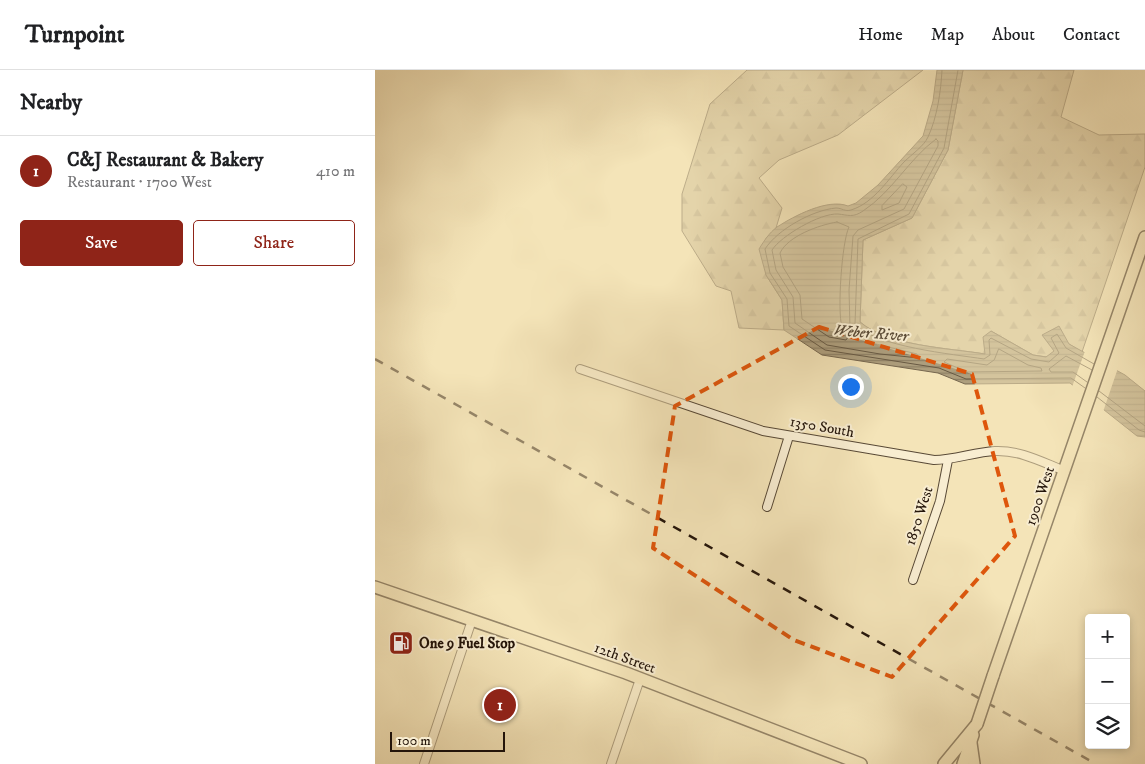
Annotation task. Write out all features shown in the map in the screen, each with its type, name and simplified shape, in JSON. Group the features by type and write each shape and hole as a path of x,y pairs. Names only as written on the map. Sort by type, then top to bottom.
{"main road":[{"name":"1900 West","path":"963,764 1145,237"},
{"name":"12th Street","path":"375,587 640,679 861,764"},
{"path":"944,764 951,758 977,724"},
{"path":"971,740 975,764"}],"street":[{"name":"1350 South","path":"580,369 754,428 789,436 948,460 994,451 1012,452 1065,471"},
{"path":"767,507 789,436"},
{"name":"1850 West","path":"913,580 939,501 948,460"},
{"path":"424,764 472,620"},
{"path":"611,764 640,679"}],"highlighted area":[{"path":"819,327 972,374 1015,536 892,677 794,640 653,548 675,406"}],"green space":[{"path":"747,70 923,70 838,135 779,160 759,178 782,208 776,228 766,238 766,275 782,300 784,330 739,328 731,291 716,286 682,231 682,194 710,104"},
{"path":"963,70 1074,70 1061,117 1099,135 1145,134 1145,167 1082,352 1069,344 1047,357 1033,355 991,331 985,354 937,348 886,336 860,322 863,240 912,218 948,150"}],"water":[{"name":"Weber River","path":"937,70 963,70 948,150 912,218 863,240 860,322 872,330 902,341 985,354 983,337 991,331 1033,355 1046,357 1054,351 1042,335 1059,326 1069,344 1125,375 1145,391 1145,437 1137,436 1070,383 965,384 938,373 822,355 784,330 782,300 766,275 759,249 774,229 792,218 821,206 840,204 848,206 856,203 878,185 923,136 933,101"}],"pier":[{"path":"1085,351 1118,368 1103,412 1072,387"}],"railway":[{"path":"375,359 1096,764"}],"place":[{"name":"One 9 Fuel Stop","path":"401,643"},
{"name":"C&J Restaurant & Bakery","path":"500,705"}]}
